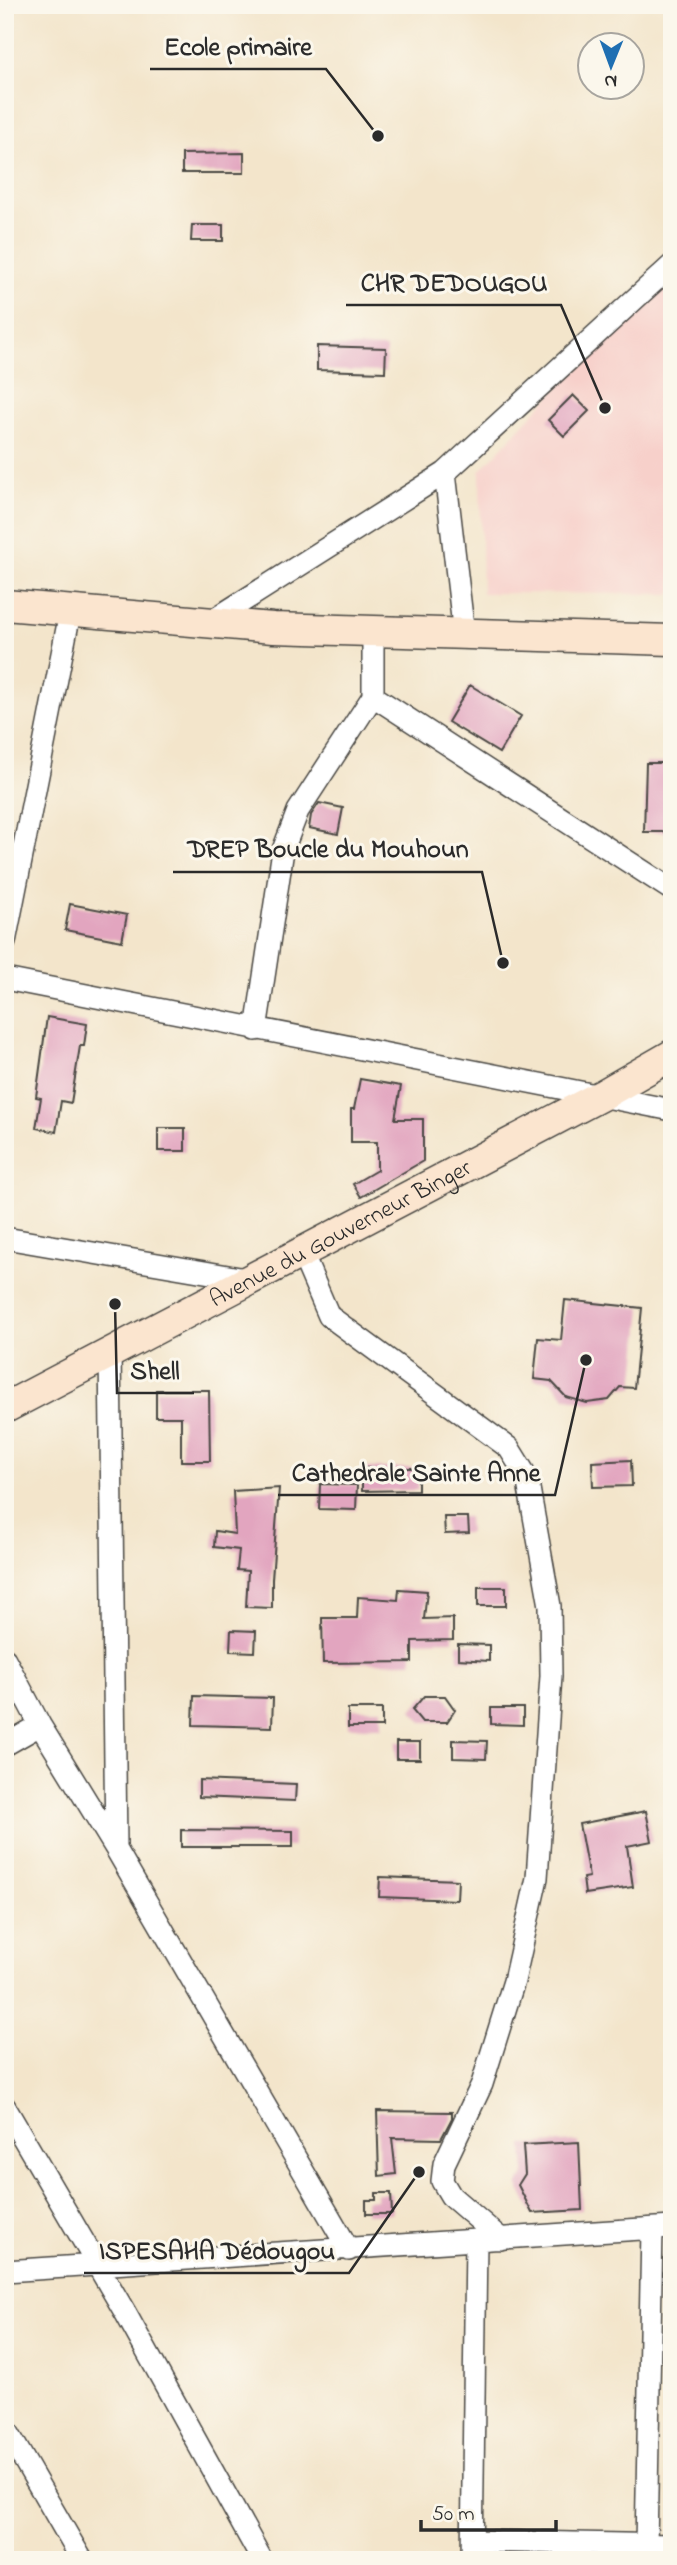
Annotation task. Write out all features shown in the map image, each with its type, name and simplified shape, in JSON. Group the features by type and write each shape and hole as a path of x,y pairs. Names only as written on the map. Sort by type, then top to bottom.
{"main road":[{"path":"5,605 207,624 373,633 672,640"},
{"name":"Avenue du Gouverneur Binger","path":"5,1408 246,1279 604,1094 672,1055"}],"street":[{"path":"207,624 445,473 672,265"},
{"path":"445,473 464,635"},
{"path":"5,943 70,613"},
{"path":"256,1030 283,850 298,811 373,696 373,633"},
{"path":"373,696 672,890"},
{"path":"5,979 256,1030 604,1094 672,1110"},
{"path":"5,1238 246,1279"},
{"path":"301,1251 329,1316 509,1448 527,1477 534,1506 550,1606 551,1676 537,1878 510,1994 482,2084 444,2164 442,2180 451,2196 501,2238"},
{"path":"110,1351 116,1849"},
{"path":"5,1659 40,1726 116,1849 349,2250"},
{"path":"5,1745 40,1726"},
{"path":"5,2107 96,2267 126,2314 262,2560"},
{"path":"5,2271 662,2228 646,2546"},
{"path":"476,2240 473,2551 672,2545"},
{"path":"5,2427 82,2560"}],"shaded area":[{"path":"672,279 672,594 482,593 480,471 597,345"}],"building":[{"path":"244,153 244,173 182,173 182,154"},
{"path":"192,225 223,225 223,241 191,241"},
{"path":"317,346 386,348 385,372 317,370"},
{"path":"573,395 589,411 564,436 548,420"},
{"path":"470,685 521,716 499,753 448,722"},
{"path":"646,763 672,763 672,782 666,782 666,814 672,814 672,832 644,832"},
{"path":"319,803 343,808 338,834 309,828 311,815"},
{"path":"70,904 127,915 122,941 65,930"},
{"path":"47,1017 87,1024 84,1046 80,1046 71,1103 61,1101 56,1132 36,1128 41,1098 36,1097"},
{"path":"360,1079 401,1086 395,1119 423,1119 423,1161 361,1197 353,1184 377,1170 377,1142 351,1142 351,1109 354,1109"},
{"path":"158,1128 185,1128 185,1151 158,1151"},
{"path":"565,1300 642,1308 634,1388 620,1387 609,1400 587,1403 566,1397 551,1381 534,1379 538,1338 561,1340"},
{"path":"156,1390 209,1390 210,1461 181,1461 181,1417 156,1417"},
{"path":"631,1460 632,1486 593,1487 592,1462"},
{"path":"362,1468 418,1468 418,1490 362,1491"},
{"path":"320,1484 357,1485 356,1510 319,1509"},
{"path":"279,1488 272,1608 246,1607 248,1571 237,1570 239,1550 214,1547 215,1531 235,1534 233,1491"},
{"path":"444,1517 468,1517 469,1533 445,1534"},
{"path":"478,1587 506,1587 506,1606 478,1606"},
{"path":"399,1589 427,1591 424,1619 453,1618 453,1640 412,1641 412,1662 323,1663 322,1618 357,1618 358,1597 398,1600"},
{"path":"231,1630 256,1631 255,1652 230,1651"},
{"path":"458,1644 489,1645 489,1661 458,1659"},
{"path":"194,1696 273,1698 272,1727 193,1725"},
{"path":"424,1696 445,1696 455,1710 447,1722 422,1722 412,1710"},
{"path":"491,1708 523,1708 523,1725 491,1724"},
{"path":"348,1709 382,1709 382,1727 348,1727"},
{"path":"453,1740 487,1741 486,1759 453,1758"},
{"path":"396,1742 420,1742 420,1759 396,1759"},
{"path":"199,1780 296,1784 295,1801 199,1797"},
{"path":"646,1811 652,1841 627,1846 633,1887 585,1894 583,1878 589,1877 579,1824"},
{"path":"181,1830 293,1831 293,1847 181,1847"},
{"path":"380,1877 458,1880 457,1900 379,1897"},
{"path":"377,2111 452,2112 452,2118 441,2139 392,2138 396,2174 379,2176"},
{"path":"579,2142 582,2210 532,2213 518,2185 525,2174 523,2145"},
{"path":"376,2193 391,2193 392,2214 366,2214 366,2200 376,2200"}],"place":[{"name":"Ecole primaire","path":"378,136"},
{"name":"CHR DEDOUGOU","path":"605,408"},
{"name":"DREP Boucle du Mouhoun","path":"503,963"},
{"name":"Shell","path":"115,1304"},
{"name":"Cathedrale Sainte Anne","path":"586,1360"},
{"name":"ISPESAHA Dédougou","path":"419,2172"}]}
